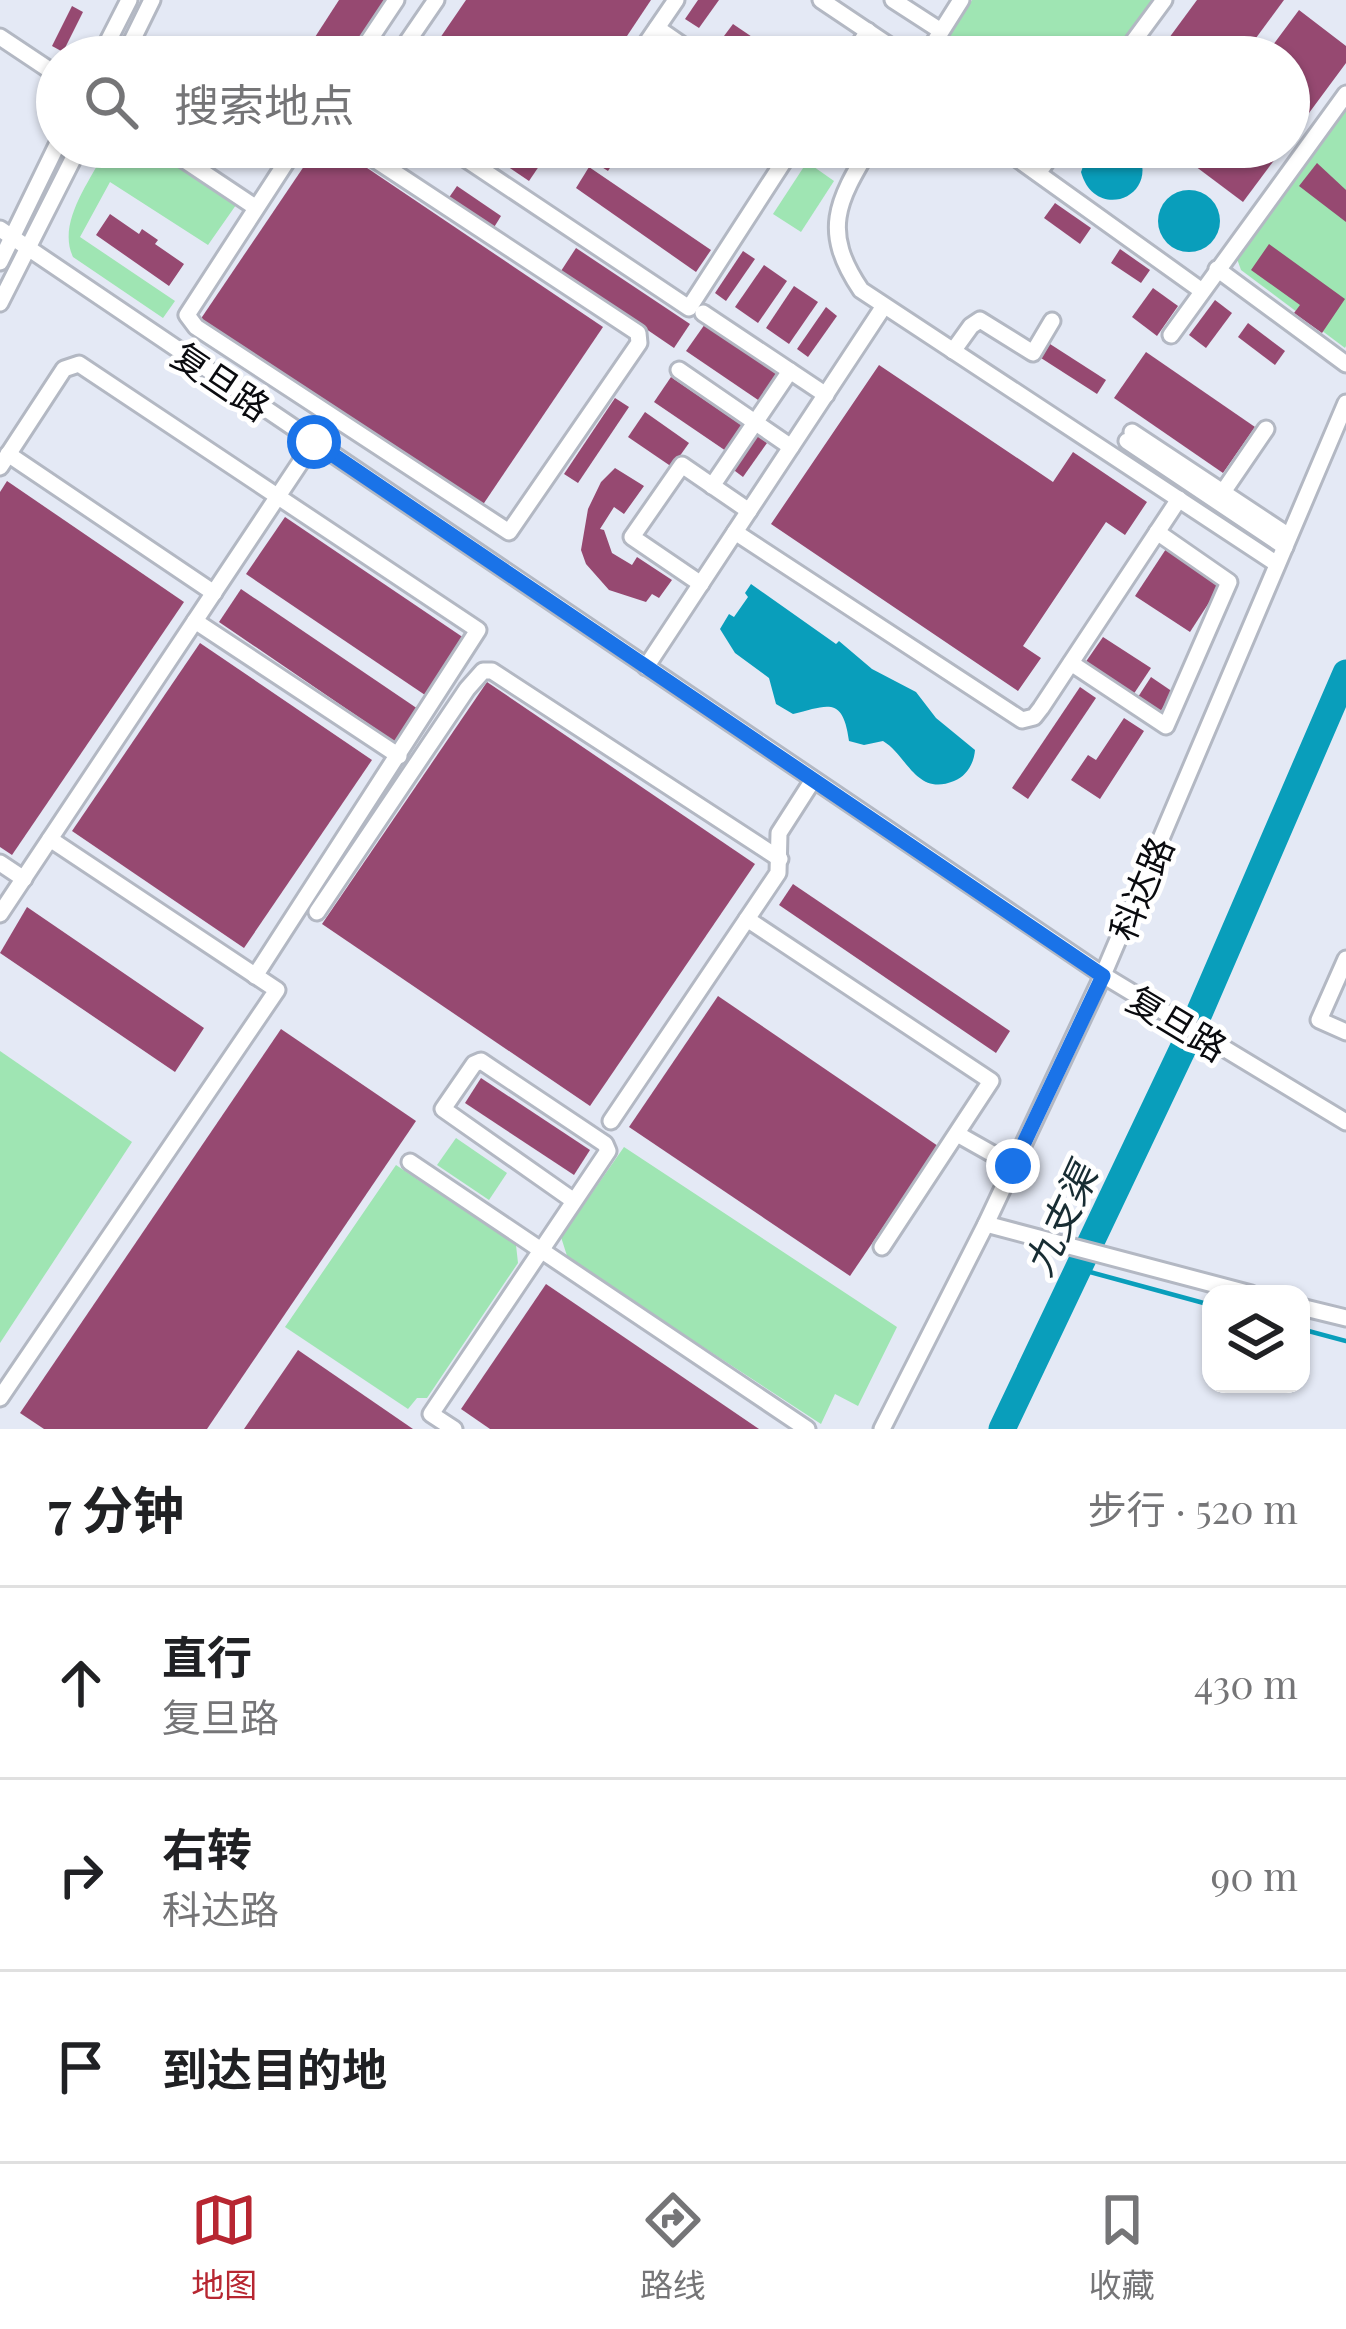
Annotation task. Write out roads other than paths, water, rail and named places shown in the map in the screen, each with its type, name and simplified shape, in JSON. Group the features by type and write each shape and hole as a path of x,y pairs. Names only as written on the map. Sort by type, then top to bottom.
{"street":[{"path":"111,36 129,0"},
{"path":"134,36 152,0"},
{"path":"372,36 396,0"},
{"path":"411,36 436,0"},
{"path":"651,36 676,0"},
{"path":"821,0 875,36"},
{"path":"893,0 941,31"},
{"path":"938,36 961,0"},
{"path":"1137,36 1164,0"},
{"path":"657,28 669,36"},
{"path":"865,36 868,31"},
{"path":"0,37 36,61"},
{"path":"1310,143 1346,94"},
{"path":"0,262 6,233 44,168"},
{"path":"0,304 68,168"},
{"path":"196,168 255,207"},
{"path":"282,168 187,316 196,327 509,532"},
{"path":"388,168 638,333 639,343 490,561"},
{"path":"479,168 689,308 779,168"},
{"path":"858,168 838,204 836,221 852,276 861,290 1277,564"},
{"path":"1031,168 1202,291"},
{"path":"1038,173 1042,168"},
{"path":"1171,334 1291,168"},
{"name":"复旦路","path":"6,233 1103,976 1346,1122"},
{"path":"1217,269 1346,364"},
{"path":"646,667 884,306"},
{"path":"703,313 826,395"},
{"path":"953,352 970,326 980,320 1033,353 1052,321"},
{"path":"214,593 4,460 64,370 79,364 478,630 256,976"},
{"path":"679,370 791,447"},
{"path":"712,486 790,371"},
{"name":"科达路","path":"882,1429 1103,976 1346,403"},
{"path":"1223,492 1266,429"},
{"path":"1129,437 1223,492 1287,542 1129,437"},
{"path":"0,914 314,442"},
{"path":"701,584 632,537 682,465 749,511"},
{"path":"735,532 1022,719 1034,717 1041,709 1178,499"},
{"path":"1071,663 1166,726 1229,582 1157,532"},
{"path":"195,621 399,756"},
{"path":"317,912 483,671 492,670 780,859"},
{"path":"611,1121 778,873 779,833 813,780"},
{"path":"0,1398 277,990 50,839"},
{"path":"0,863 24,879"},
{"path":"746,919 991,1081 882,1247"},
{"path":"1346,959 1319,1019 1346,1032"},
{"path":"454,1429 430,1414 574,1202 608,1151 605,1144 481,1061 474,1064 442,1109 574,1202"},
{"path":"958,1135 1013,1166"},
{"path":"410,1162 807,1429"},
{"path":"986,1224 1215,1285"},
{"path":"1310,1308 1346,1318"}],"water":[{"path":"1082,168 1142,168 1134,191 1111,200 1088,188"},
{"path":"1189,190 1211,199 1220,221 1211,243 1189,252 1167,243 1158,221 1167,199"},
{"path":"751,584 836,644 839,641 872,669 916,692 936,718 975,750 966,772 954,781 930,783 883,741 864,745 849,741 838,710 824,707 793,714 776,704 769,678 735,653 720,629 748,597 745,593"}],"waterway":[{"name":"九支渠","path":"1197,1018 1346,673"},
{"name":"九支渠","path":"1002,1429 1186,1042"},
{"path":"1079,1269 1202,1303"},
{"path":"1310,1331 1346,1341"}]}
